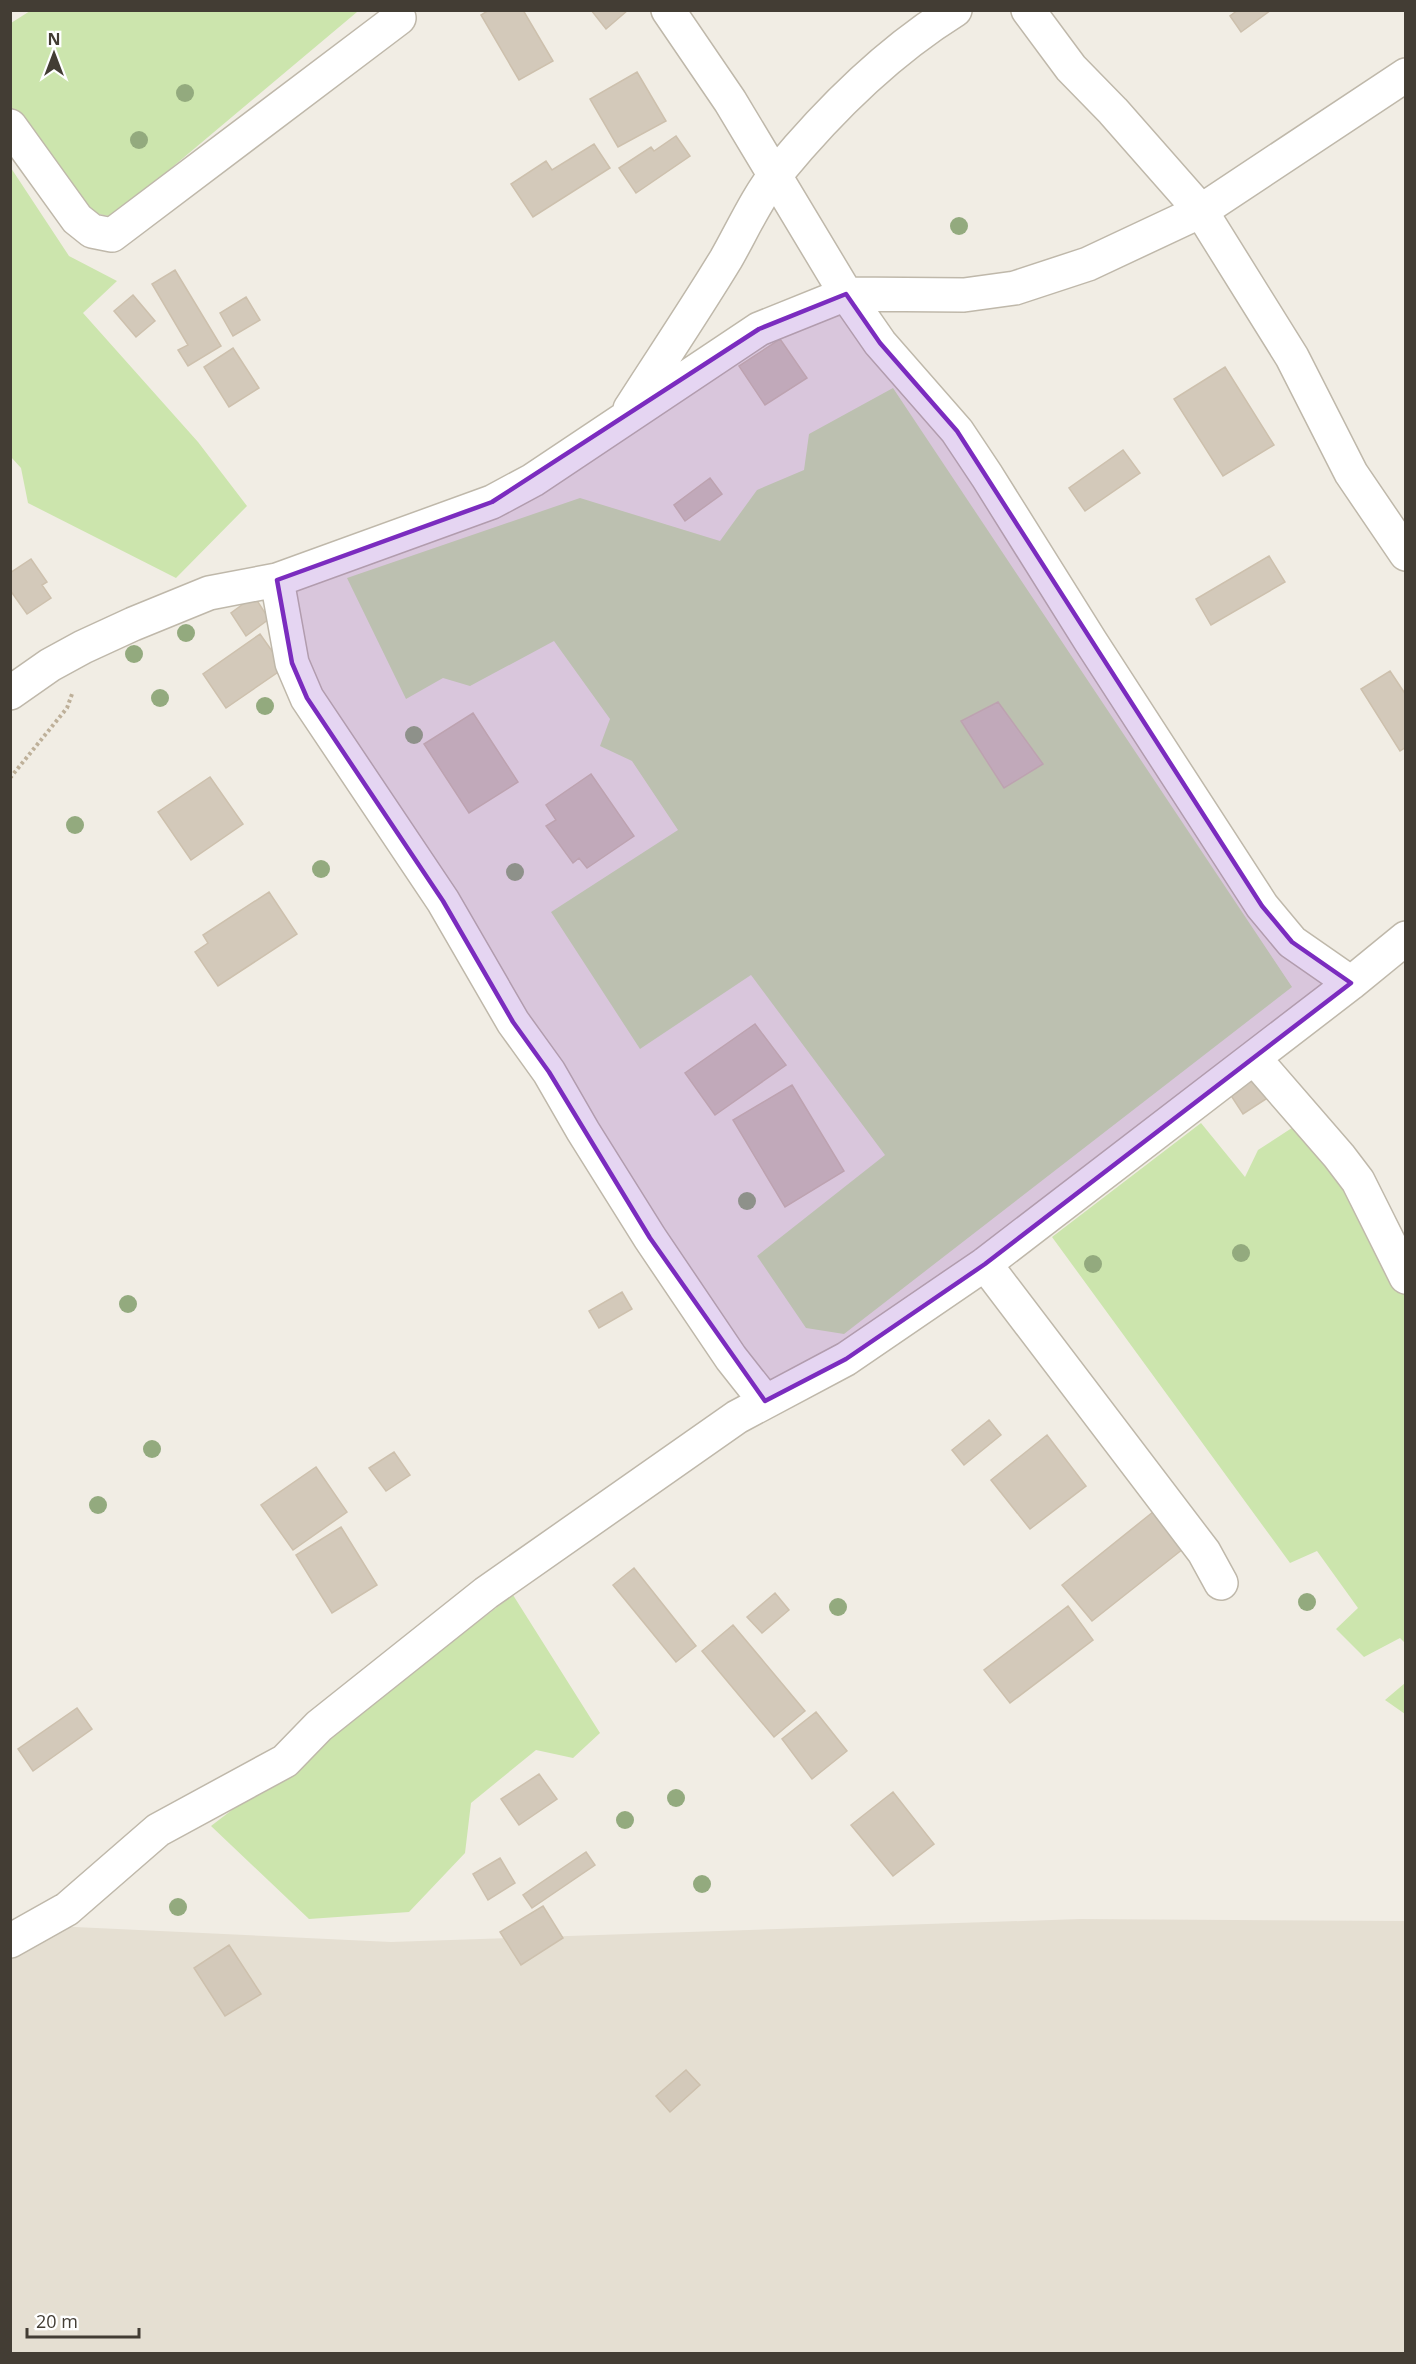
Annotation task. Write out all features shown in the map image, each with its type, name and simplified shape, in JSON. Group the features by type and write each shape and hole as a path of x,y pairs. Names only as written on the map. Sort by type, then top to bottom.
{"street":[{"path":"668,10 730,101 846,294 880,343 963,440 1262,906 1292,942 1351,983"},
{"path":"622,420 725,261 775,174 851,92 890,55 955,10"},
{"path":"1028,10 1071,68 1113,111 1201,211 1292,357 1351,473 1406,554"},
{"path":"10,126 77,219 92,231 112,234 397,13"},
{"path":"10,693 83,647 209,593 277,580 492,502 533,480 759,329 846,294 964,296 1016,288 1088,264 1201,211 1406,75"},
{"path":"277,580 292,663 307,698 443,901 513,1022 549,1072 650,1238 731,1358 765,1401"},
{"path":"10,1941 67,1909 158,1830 285,1761 319,1726 486,1593 737,1417 846,1359 985,1264 1406,939"},
{"path":"1254,1058 1358,1181 1406,1277"},
{"path":"985,1264 1204,1552 1221,1583"}],"path":[{"path":"10,778 67,708 78,680 83,647"}],"highlighted area":[{"path":"846,294 880,343 957,431 1262,906 1292,942 1351,983 985,1264 846,1359 765,1401 650,1238 549,1072 513,1022 443,901 307,698 292,663 277,580 492,502 759,329"}],"shaded area":[{"path":"1080,1919 1405,1921 1405,2353 11,2354 11,1924 391,1942"}],"green space":[{"path":"356,10 357,12 113,217 85,211 11,112 11,23 30,11"},
{"path":"11,168 69,256 117,281 83,313 198,442 247,506 176,578 28,503 21,468 11,457"},
{"path":"893,388 1292,987 844,1334 806,1328 757,1256 885,1155 751,975 640,1049 551,912 678,830 632,761 600,746 610,719 554,641 470,686 443,678 406,699 347,578 580,498 720,541 757,490 804,470 809,434"},
{"path":"1301,1122 1405,1285 1405,1643 1400,1638 1364,1657 1336,1629 1358,1608 1317,1551 1290,1563 1052,1237 1201,1123 1245,1177 1258,1150"},
{"path":"513,1595 600,1733 573,1758 536,1750 471,1803 465,1853 409,1912 309,1919 211,1826"},
{"path":"1405,1683 1405,1714 1385,1700"}],"building":[{"path":"489,10 523,10 553,61 519,80 481,15"},
{"path":"591,10 628,10 606,29"},
{"path":"1238,10 1271,10 1241,32 1230,16"},
{"path":"637,72 666,121 618,147 590,99"},
{"path":"676,136 690,156 636,193 619,168 651,147 654,151"},
{"path":"594,144 610,168 533,217 511,184 546,161 552,170"},
{"path":"175,270 221,346 188,366 178,350 188,345 152,284"},
{"path":"133,295 155,321 136,337 114,311"},
{"path":"246,297 260,320 233,336 220,313"},
{"path":"780,339 807,378 765,405 739,366"},
{"path":"233,348 259,388 229,407 204,367"},
{"path":"1225,367 1274,445 1223,476 1174,399"},
{"path":"1123,450 1140,473 1085,511 1069,488"},
{"path":"710,478 722,494 685,521 674,505"},
{"path":"1269,556 1285,582 1211,625 1196,599"},
{"path":"31,559 47,582 42,585 51,598 27,614 10,590 10,573"},
{"path":"254,596 269,619 246,636 231,613"},
{"path":"260,634 284,668 226,708 203,674"},
{"path":"1390,671 1406,695 1406,747 1400,751 1361,689"},
{"path":"998,702 1043,764 1004,788 961,721"},
{"path":"473,713 518,782 469,813 424,744"},
{"path":"591,774 634,836 587,868 579,858 573,863 546,826 556,820 546,805"},
{"path":"210,777 243,824 191,860 158,812"},
{"path":"269,892 297,934 218,986 195,952 208,943 203,935"},
{"path":"755,1024 786,1065 715,1115 685,1073"},
{"path":"1257,1072 1272,1095 1243,1114 1228,1091"},
{"path":"792,1085 844,1171 785,1207 733,1120"},
{"path":"622,1292 632,1309 599,1328 589,1311"},
{"path":"989,1420 1001,1435 964,1465 952,1450"},
{"path":"1047,1435 1086,1486 1030,1529 991,1480"},
{"path":"394,1452 410,1475 386,1491 369,1468"},
{"path":"316,1467 347,1512 293,1550 261,1505"},
{"path":"1153,1512 1183,1549 1092,1621 1062,1585"},
{"path":"341,1527 377,1585 332,1613 296,1555"},
{"path":"634,1568 696,1646 676,1662 613,1585"},
{"path":"775,1593 789,1610 762,1633 747,1617"},
{"path":"1068,1606 1093,1640 1010,1703 984,1670"},
{"path":"733,1625 805,1711 774,1737 702,1651"},
{"path":"77,1708 92,1729 33,1771 18,1749"},
{"path":"816,1712 847,1751 812,1779 782,1739"},
{"path":"539,1774 557,1799 519,1825 501,1799"},
{"path":"893,1792 934,1844 893,1876 851,1825"},
{"path":"586,1852 595,1865 532,1908 523,1895"},
{"path":"500,1858 515,1883 488,1900 473,1874"},
{"path":"543,1906 563,1938 521,1965 500,1932"},
{"path":"229,1945 261,1994 225,2016 194,1968"},
{"path":"686,2070 700,2085 670,2112 656,2096"}]}
